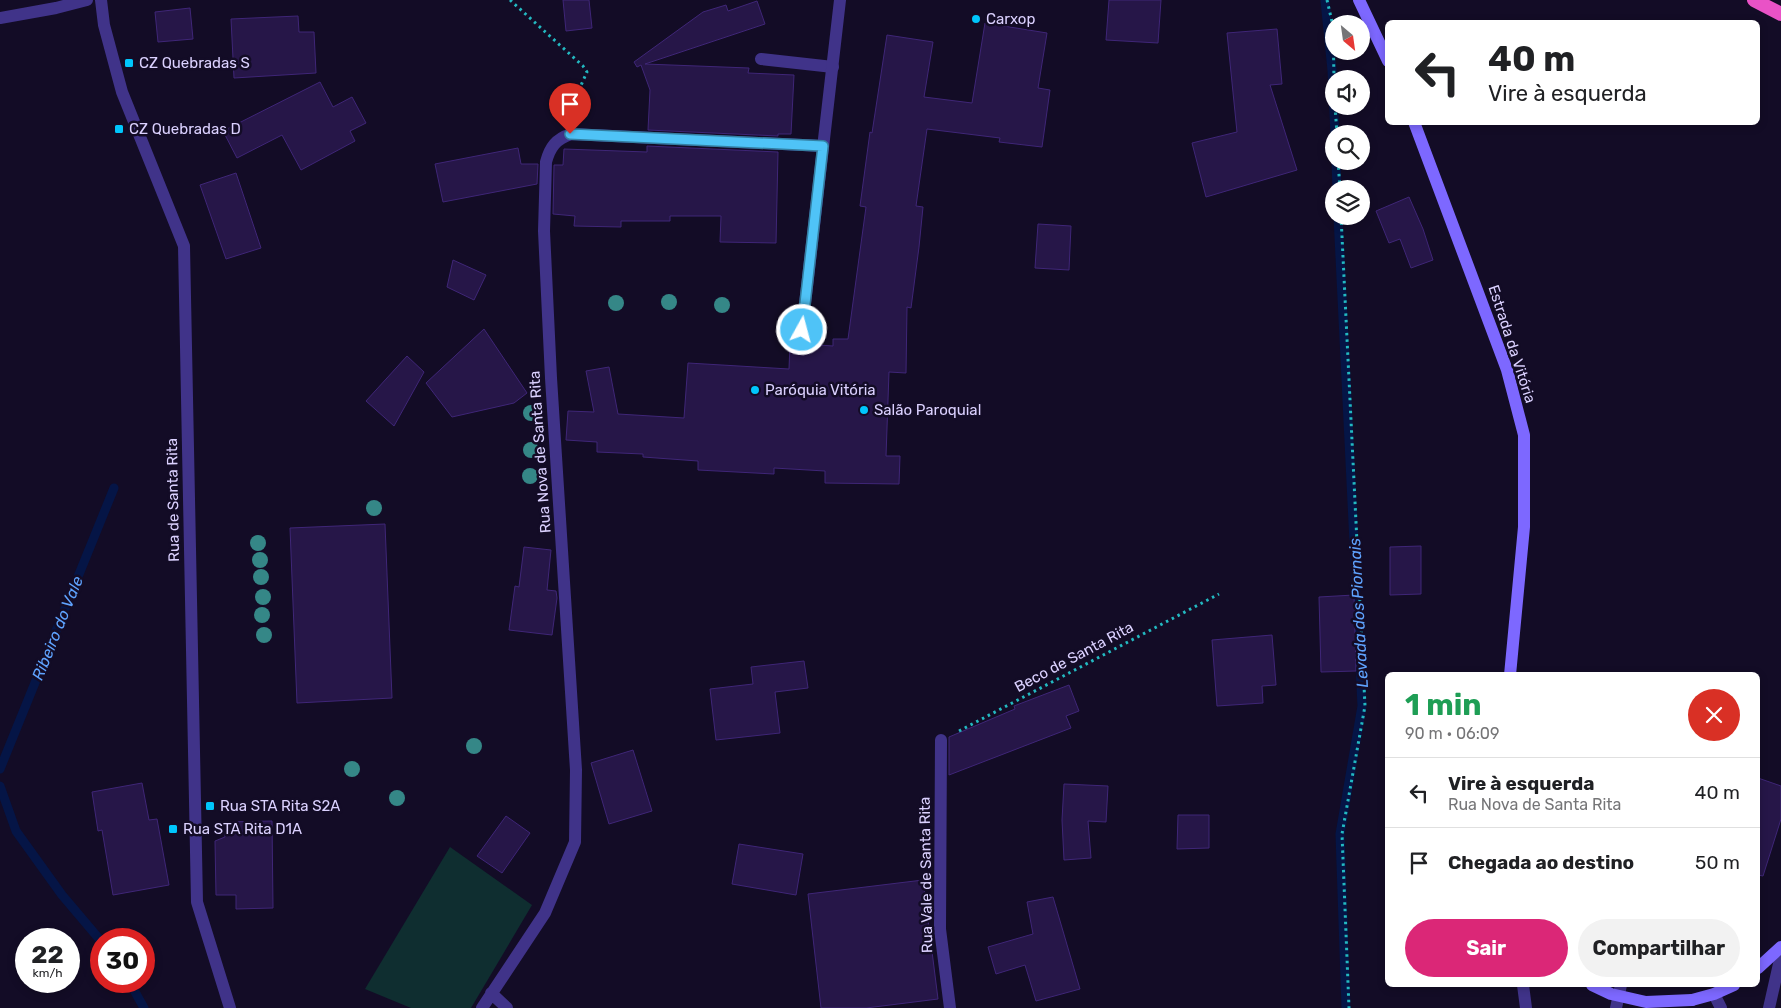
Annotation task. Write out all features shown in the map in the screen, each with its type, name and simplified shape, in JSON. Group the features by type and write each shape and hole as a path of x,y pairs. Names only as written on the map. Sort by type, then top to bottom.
{"highway":[{"path":"1754,0 1781,14"}],"main road":[{"path":"1359,0 1385,55"},
{"name":"Estrada da Vitória","path":"1415,125 1506,370 1524,435 1524,527 1510,672"},
{"path":"1760,966 1781,947"},
{"path":"1596,987 1611,994 1646,1002 1692,1000 1714,994 1730,987"}],"street":[{"path":"0,18 87,0"},
{"name":"Rua de Santa Rita","path":"101,0 104,25 122,92 184,246 198,902 230,1008"},
{"path":"802,330 840,0"},
{"path":"761,59 833,67"},
{"name":"Rua Nova de Santa Rita","path":"482,1008 544,913 575,842 576,770 551,378 544,231 546,162 549,152 553,144 561,137 570,134 823,146"},
{"name":"Rua Vale de Santa Rita","path":"940,740 940,928 950,1008"},
{"path":"1769,1008 1781,955"},
{"path":"1523,987 1526,1008"},
{"path":"1616,1008 1621,987"},
{"path":"490,993 507,1008"},
{"path":"1714,994 1721,1008"}],"path":[{"path":"510,0 583,66 587,72 568,112"},
{"path":"1327,0 1333,26 1334,70"},
{"path":"1341,225 1364,706 1342,834 1349,1008"},
{"name":"Beco de Santa Rita","path":"940,740 1219,594"}],"green space":[{"path":"450,847 532,905 471,1008 411,1008 365,989"}],"building":[{"path":"563,0 589,0 592,28 566,31"},
{"path":"1109,0 1161,0 1158,43 1106,40"},
{"path":"757,1 765,24 645,64 749,68 748,73 794,75 791,134 778,134 778,136 648,130 650,90 641,65 637,67 634,62 703,12 726,5 728,11"},
{"path":"190,8 193,39 158,42 155,12"},
{"path":"298,16 299,32 314,32 316,73 234,78 231,19"},
{"path":"985,23 1047,33 1038,88 1050,90 1042,147 999,142 1000,138 927,129 916,206 923,207 919,247 911,308 907,307 906,373 889,372 886,456 900,456 899,484 825,483 825,471 774,468 774,474 698,470 698,461 643,457 643,454 597,452 597,442 566,440 568,411 594,412 586,371 609,367 618,414 684,418 688,363 789,369 790,343 833,346 833,339 848,339 866,207 860,206 870,132 872,133 887,35 933,42 924,97 972,103"},
{"path":"1277,29 1282,84 1270,85 1297,170 1206,197 1192,143 1237,132 1227,33"},
{"path":"320,82 333,107 352,97 366,123 350,131 355,141 301,170 282,135 237,158 223,131"},
{"path":"647,146 778,152 776,243 720,242 721,216 670,216 670,221 621,221 621,227 574,226 575,216 553,214 554,165 563,165 564,149 647,152"},
{"path":"518,148 521,164 538,164 537,184 443,202 435,164"},
{"path":"236,173 261,248 226,259 200,185"},
{"path":"1409,197 1423,229 1433,260 1411,268 1400,239 1389,243 1376,211"},
{"path":"1038,224 1071,226 1069,270 1035,268"},
{"path":"453,260 486,275 474,300 447,287"},
{"path":"484,329 527,393 514,403 452,417 426,383"},
{"path":"407,356 424,372 394,426 366,401"},
{"path":"385,524 392,698 297,703 290,528"},
{"path":"1421,546 1421,594 1390,595 1390,547"},
{"path":"524,547 551,550 547,590 556,591 557,598 552,635 509,630 515,586 519,587"},
{"path":"1354,595 1356,671 1321,672 1319,597"},
{"path":"1272,635 1276,685 1262,686 1263,703 1217,706 1212,640"},
{"path":"804,661 808,688 775,692 780,733 716,740 710,689 753,684 751,667"},
{"path":"1069,685 1079,711 1066,716 1071,728 949,775 949,737 1015,709 1014,706"},
{"path":"633,750 652,811 609,824 591,763"},
{"path":"1760,779 1781,786 1781,819 1763,876 1760,875"},
{"path":"142,783 149,820 157,819 169,885 113,895 102,830 98,831 92,792"},
{"path":"1064,784 1108,786 1106,822 1088,821 1091,858 1064,860 1062,820"},
{"path":"1178,815 1209,815 1209,848 1177,849"},
{"path":"506,816 530,833 502,873 477,856"},
{"path":"272,821 273,908 236,909 236,895 216,895 215,841 225,837 225,822"},
{"path":"739,844 803,854 796,895 732,884"},
{"path":"923,880 938,999 866,1008 821,1008 808,894"},
{"path":"1053,897 1080,989 1036,1001 1025,965 996,974 988,947 1033,934 1027,902"}],"waterway":[{"name":"Levada dos Piornais","path":"1325,1 1332,70 1335,125"},
{"name":"Levada dos Piornais","path":"1336,170 1337,180"},
{"name":"Levada dos Piornais","path":"1338,225 1362,706 1340,834 1346,1008"},
{"name":"Ribeiro do Vale","path":"0,769 114,488"},
{"name":"Ribeiro do Vale","path":"0,786 16,831 62,895 90,928"},
{"name":"Ribeiro do Vale","path":"136,993 144,1008"}],"place":[{"name":"Carxop","path":"976,19"},
{"name":"CZ Quebradas S","path":"129,63"},
{"name":"CZ Quebradas D","path":"119,129"},
{"name":"Paróquia Vitória","path":"755,390"},
{"name":"Salão Paroquial","path":"864,410"},
{"name":"Rua STA Rita S2A","path":"210,806"},
{"name":"Rua STA Rita D1A","path":"173,829"}],"route":[{"path":"570,134 823,146 802,330"}]}
